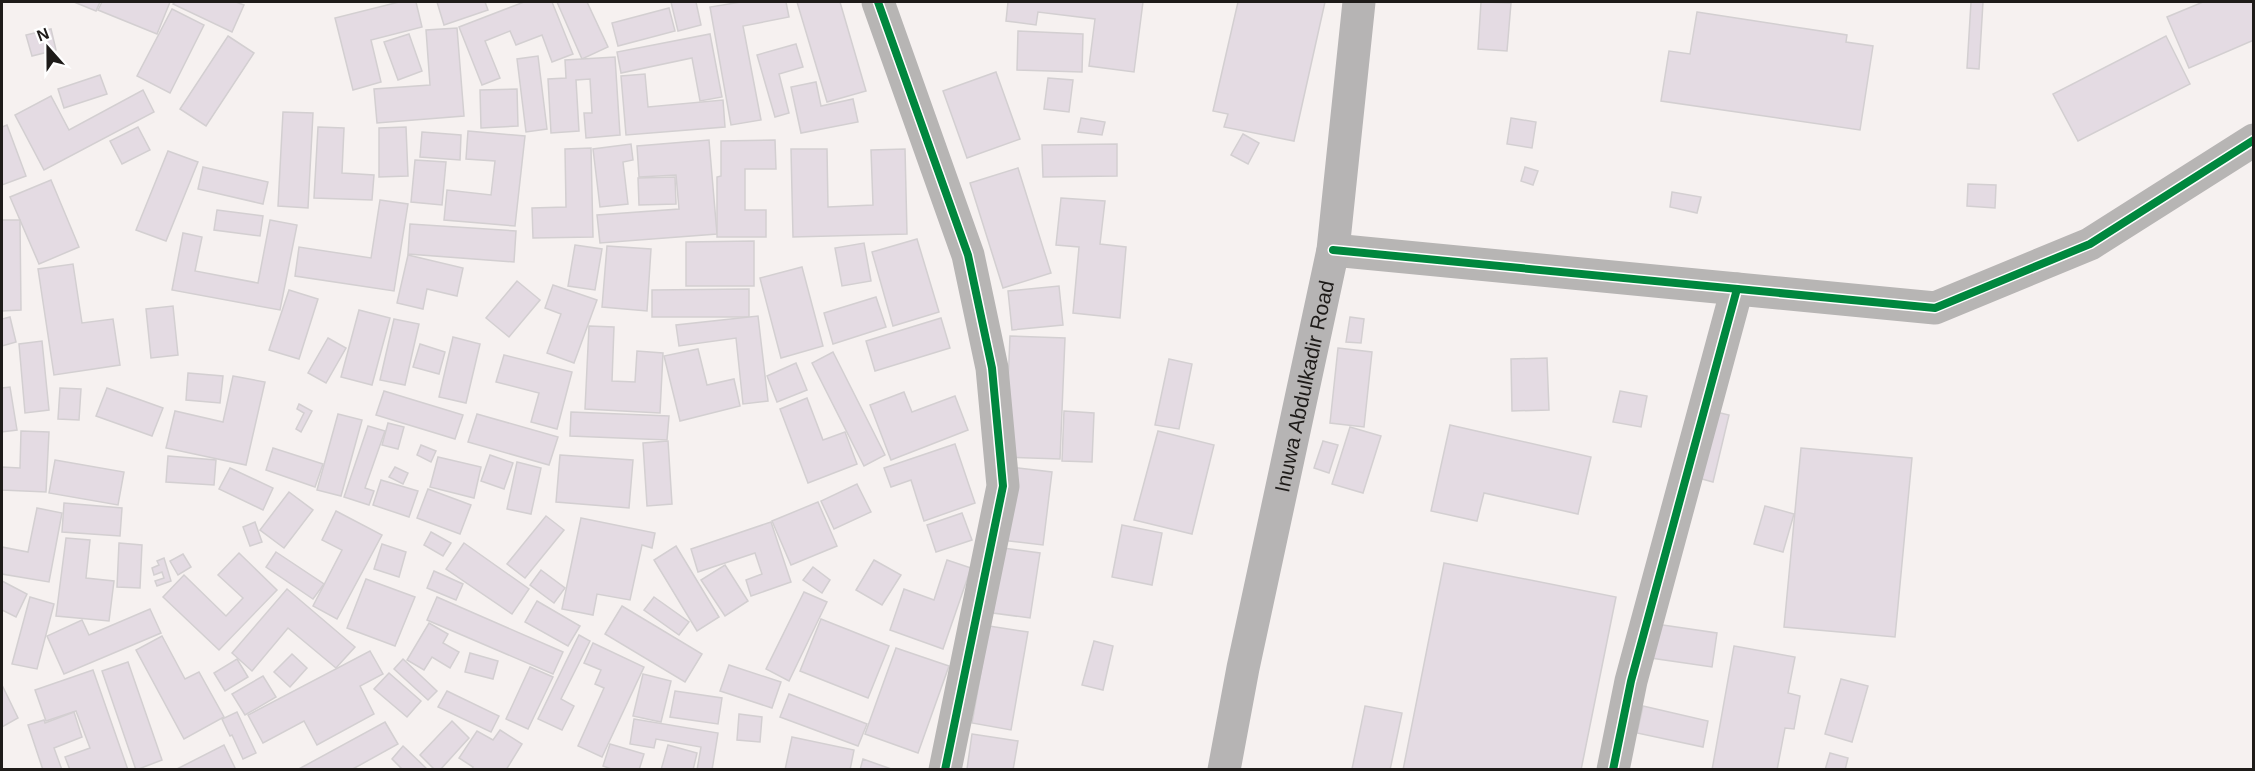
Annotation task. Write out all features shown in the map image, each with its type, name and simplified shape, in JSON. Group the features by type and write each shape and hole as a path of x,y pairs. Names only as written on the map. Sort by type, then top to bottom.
{"main road":[{"name":"Inuwa Abdulkadir Road","path":"1224,770 1246,656 1334,250 1359,2"}],"street":[{"path":"878,2 968,255 992,368 1003,486 945,770"},
{"path":"1334,250 1935,308 2090,244 2253,140"},
{"path":"1613,770 1631,681 1737,289"}],"building":[{"path":"74,2 100,2 96,11"},
{"path":"102,2 170,2 157,34 98,10"},
{"path":"175,2 236,2 244,5 232,32 173,4"},
{"path":"399,2 416,2 422,27 371,40 381,82 353,90 335,18"},
{"path":"437,2 485,2 488,10 444,25"},
{"path":"524,2 552,2 573,54 552,62 542,35 516,45 510,31 485,41 500,78 482,85 459,27"},
{"path":"557,2 587,2 608,47 582,59"},
{"path":"671,2 696,2 701,25 678,31"},
{"path":"741,2 786,2 789,17 743,26 761,120 731,125 710,7"},
{"path":"797,2 840,2 866,91 827,102"},
{"path":"1008,2 1143,2 1134,72 1089,66 1095,19 1038,12 1036,25 1006,21"},
{"path":"1238,2 1325,2 1294,141 1224,127 1228,114 1213,111"},
{"path":"1481,2 1511,3 1507,51 1478,49"},
{"path":"1971,2 1983,2 1979,69 1967,68"},
{"path":"2203,2 2254,2 2254,40 2189,68 2167,17"},
{"path":"669,8 675,31 618,46 612,23"},
{"path":"172,9 204,25 170,93 137,76"},
{"path":"1697,12 1847,35 1846,42 1873,46 1860,130 1661,101 1669,51 1690,54"},
{"path":"457,28 464,116 377,123 374,89 430,85 426,30"},
{"path":"51,29 56,50 32,56 26,35"},
{"path":"1018,31 1083,34 1082,72 1017,70"},
{"path":"409,34 422,71 398,80 384,42"},
{"path":"710,34 722,97 700,101 692,58 621,73 617,52"},
{"path":"228,36 254,53 206,126 180,109"},
{"path":"2166,36 2190,84 2078,141 2053,94"},
{"path":"796,44 803,67 779,74 789,113 775,117 757,55"},
{"path":"538,56 547,129 526,132 517,59"},
{"path":"615,57 620,135 586,138 584,113 592,113 590,79 576,80 579,131 551,133 548,79 566,78 565,60"},
{"path":"996,72 1020,139 967,158 943,91"},
{"path":"645,74 648,107 723,100 725,127 626,135 621,76"},
{"path":"100,75 107,94 64,108 58,89"},
{"path":"1048,78 1073,80 1069,112 1044,109"},
{"path":"816,82 821,106 853,99 858,122 801,133 791,87"},
{"path":"517,89 518,126 481,128 480,90"},
{"path":"143,90 154,112 44,170 15,115 51,96 69,130"},
{"path":"283,112 313,113 308,208 278,206"},
{"path":"1081,118 1105,122 1102,135 1078,132"},
{"path":"1511,118 1536,122 1532,148 1507,144"},
{"path":"7,125 26,176 2,185 2,127"},
{"path":"138,127 150,150 122,164 110,141"},
{"path":"318,127 344,128 342,173 374,175 372,200 314,198"},
{"path":"406,127 408,176 379,177 379,128"},
{"path":"468,131 525,136 515,226 444,220 447,190 491,195 495,161 466,159"},
{"path":"422,132 461,135 460,160 420,157"},
{"path":"1243,134 1259,143 1248,164 1231,155"},
{"path":"709,140 717,234 600,243 597,215 679,209 676,175 639,177 637,146"},
{"path":"775,140 776,169 745,169 745,210 766,210 766,237 717,237 717,177 721,176 721,141"},
{"path":"631,144 633,160 623,162 628,204 600,207 593,149"},
{"path":"1117,144 1117,176 1043,177 1042,145"},
{"path":"591,148 593,237 533,238 532,208 566,207 565,149"},
{"path":"791,149 827,149 828,207 873,205 871,150 905,149 907,234 793,237"},
{"path":"168,151 198,162 166,241 136,230"},
{"path":"415,160 446,162 442,205 411,202"},
{"path":"203,167 268,182 263,204 198,189"},
{"path":"1525,167 1538,171 1533,185 1521,181"},
{"path":"1018,168 1051,273 1003,288 970,183"},
{"path":"675,177 676,204 639,205 638,178"},
{"path":"51,180 79,247 39,264 10,197"},
{"path":"1968,184 1996,185 1995,208 1967,206"},
{"path":"1672,192 1701,197 1697,213 1670,207"},
{"path":"1061,198 1105,201 1100,244 1126,247 1120,318 1073,313 1079,247 1056,245"},
{"path":"380,200 408,204 394,291 295,276 299,247 371,258"},
{"path":"217,210 263,216 260,236 214,230"},
{"path":"2,220 20,220 21,310 2,311"},
{"path":"270,220 297,225 280,310 172,290 183,233 202,237 195,271 258,283"},
{"path":"410,224 516,231 514,262 408,254"},
{"path":"917,239 939,312 893,326 872,252"},
{"path":"754,241 754,286 686,286 686,242"},
{"path":"864,243 871,281 842,286 835,248"},
{"path":"575,245 602,249 595,290 568,286"},
{"path":"607,246 651,249 647,311 602,307"},
{"path":"408,255 463,268 457,296 427,289 423,309 397,303"},
{"path":"73,264 82,323 113,319 120,365 54,375 38,269"},
{"path":"802,267 823,346 781,358 760,278"},
{"path":"517,281 540,300 509,337 486,318"},
{"path":"553,285 597,300 574,363 547,353 561,314 545,308"},
{"path":"1059,286 1063,325 1012,330 1008,291"},
{"path":"749,289 749,317 652,317 652,290"},
{"path":"289,290 318,299 299,359 269,350"},
{"path":"876,297 886,327 833,344 824,313"},
{"path":"173,306 178,355 151,358 146,309"},
{"path":"359,310 390,318 372,385 341,377"},
{"path":"758,316 768,401 743,404 736,338 679,346 676,325"},
{"path":"10,317 16,342 2,346 2,319"},
{"path":"1350,317 1364,319 1361,343 1346,342"},
{"path":"941,318 950,348 875,371 866,341"},
{"path":"394,319 419,324 405,385 380,380"},
{"path":"589,326 614,327 612,381 635,382 637,351 663,353 660,413 585,409"},
{"path":"1010,336 1065,338 1060,459 1005,457"},
{"path":"453,337 480,344 466,403 439,397"},
{"path":"328,338 346,348 326,383 308,373"},
{"path":"42,341 49,410 25,413 19,344"},
{"path":"420,344 445,352 439,374 413,367"},
{"path":"1338,348 1372,352 1364,427 1330,423"},
{"path":"698,349 707,385 734,379 740,406 680,421 664,356"},
{"path":"833,352 885,455 864,466 812,363"},
{"path":"504,355 572,372 557,429 531,422 539,393 496,382"},
{"path":"1547,358 1549,410 1512,411 1511,359"},
{"path":"1169,359 1192,364 1179,429 1155,425"},
{"path":"796,363 807,390 777,402 767,376"},
{"path":"188,373 223,376 220,403 186,400"},
{"path":"233,376 265,382 246,465 166,448 175,411 223,422"},
{"path":"10,387 17,430 2,432 2,388"},
{"path":"60,388 81,389 79,420 58,419"},
{"path":"107,388 163,408 152,436 96,416"},
{"path":"384,391 463,415 455,439 376,415"},
{"path":"1620,391 1647,396 1641,427 1613,422"},
{"path":"904,392 912,412 955,396 968,430 891,460 870,405"},
{"path":"807,398 823,440 845,432 857,464 808,483 780,409"},
{"path":"299,404 312,411 301,432 296,429 304,413 297,409"},
{"path":"1708,410 1729,415 1713,482 1691,476"},
{"path":"1064,411 1094,413 1092,462 1062,461"},
{"path":"571,412 669,416 667,440 570,436"},
{"path":"338,414 362,420 341,496 317,490"},
{"path":"477,414 558,437 549,465 468,442"},
{"path":"388,423 404,427 398,449 382,445"},
{"path":"1450,425 1591,457 1578,514 1484,493 1477,521 1431,511"},
{"path":"368,426 385,431 365,488 374,491 369,505 344,497"},
{"path":"1350,427 1381,436 1363,493 1332,484"},
{"path":"21,431 49,432 46,492 2,490 2,467 20,468"},
{"path":"1158,431 1214,445 1192,534 1134,520"},
{"path":"668,441 672,504 647,506 643,443"},
{"path":"1323,441 1338,445 1329,473 1314,468"},
{"path":"955,444 975,503 924,521 911,480 891,487 884,468"},
{"path":"421,445 436,451 431,462 417,455"},
{"path":"273,448 323,464 315,487 266,470"},
{"path":"1801,448 1912,458 1895,637 1784,627"},
{"path":"490,455 513,463 504,489 481,481"},
{"path":"560,455 633,460 629,508 556,502"},
{"path":"168,456 216,460 214,485 166,482"},
{"path":"438,457 481,467 474,498 430,487"},
{"path":"55,460 124,472 118,505 49,493"},
{"path":"517,462 541,468 531,514 507,509"},
{"path":"395,467 408,473 403,484 389,477"},
{"path":"1010,467 1052,472 1043,545 1001,540"},
{"path":"230,468 273,488 263,510 219,489"},
{"path":"381,480 418,491 409,517 373,505"},
{"path":"857,484 871,512 834,529 821,501"},
{"path":"428,489 471,505 460,534 417,518"},
{"path":"289,492 313,510 284,548 260,530"},
{"path":"818,502 837,546 791,565 772,521"},
{"path":"64,503 122,508 120,536 62,532"},
{"path":"1765,506 1794,514 1783,552 1754,544"},
{"path":"37,508 62,513 49,582 2,574 2,547 28,552"},
{"path":"336,511 382,535 337,619 313,606 342,550 322,540"},
{"path":"962,513 972,540 936,552 927,525"},
{"path":"546,516 564,530 525,578 507,564"},
{"path":"581,518 655,533 652,548 642,545 630,600 597,594 593,615 562,609"},
{"path":"255,522 262,542 250,546 243,527"},
{"path":"771,522 791,582 751,596 746,580 762,574 755,553 698,572 691,549"},
{"path":"1122,525 1162,533 1152,585 1112,577"},
{"path":"431,532 451,543 443,556 424,545"},
{"path":"66,538 90,540 86,578 114,581 109,621 56,616"},
{"path":"119,543 142,545 140,588 117,587"},
{"path":"464,543 529,589 512,614 446,569"},
{"path":"382,544 406,552 399,577 374,569"},
{"path":"676,546 719,617 697,631 654,560"},
{"path":"1003,548 1040,553 1030,618 993,613"},
{"path":"276,552 324,584 313,599 266,567"},
{"path":"239,553 277,590 219,650 163,597 184,575 226,616 243,598 218,575"},
{"path":"183,554 191,567 178,575 170,561"},
{"path":"164,558 171,581 157,586 155,581 164,578 162,572 154,575 152,568 159,565 157,561"},
{"path":"874,560 901,575 882,605 856,590"},
{"path":"947,560 971,568 943,649 890,630 904,589 934,600"},
{"path":"1444,563 1616,597 1581,770 1403,770"},
{"path":"725,565 748,601 725,616 701,580"},
{"path":"813,567 830,580 822,593 803,580"},
{"path":"541,570 565,588 554,603 530,585"},
{"path":"434,571 463,584 456,600 427,588"},
{"path":"366,579 415,597 395,646 347,628"},
{"path":"2,581 27,594 16,617 2,610"},
{"path":"287,589 355,647 336,668 288,628 252,671 232,653"},
{"path":"804,592 827,602 789,681 766,669"},
{"path":"30,597 54,604 37,669 12,664"},
{"path":"437,597 563,652 553,674 427,620"},
{"path":"654,597 689,622 679,635 644,610"},
{"path":"537,601 580,626 568,646 525,622"},
{"path":"622,606 702,654 685,682 605,634"},
{"path":"150,609 161,633 64,674 47,636 82,620 89,635"},
{"path":"821,619 889,646 868,698 800,671"},
{"path":"429,623 448,634 443,643 459,652 450,668 432,657 424,670 407,660"},
{"path":"1649,623 1717,633 1712,667 1644,657"},
{"path":"989,626 1028,632 1011,730 972,723"},
{"path":"579,635 590,641 561,699 574,706 562,730 538,719"},
{"path":"162,636 185,679 199,672 224,717 184,739 136,650"},
{"path":"1094,641 1113,646 1103,690 1082,685"},
{"path":"593,643 644,667 602,757 578,746 604,688 595,684 601,670 584,663"},
{"path":"1734,646 1795,657 1788,693 1800,696 1794,729 1785,728 1777,770 1712,770"},
{"path":"896,648 949,666 918,753 865,734"},
{"path":"370,651 383,674 360,686 374,714 317,745 304,721 263,743 248,715"},
{"path":"470,653 498,661 493,679 465,672"},
{"path":"292,654 307,668 290,687 274,672"},
{"path":"237,659 248,677 225,691 214,673"},
{"path":"403,659 437,691 428,700 394,669"},
{"path":"128,662 162,760 136,770 102,671"},
{"path":"729,665 781,682 772,708 720,691"},
{"path":"530,667 553,677 528,729 506,719"},
{"path":"93,670 128,770 70,770 65,757 90,748 76,711 46,721 35,690"},
{"path":"389,673 421,701 407,717 374,689"},
{"path":"643,674 671,681 661,722 633,716"},
{"path":"263,676 276,697 245,715 232,694"},
{"path":"1841,679 1868,686 1852,742 1825,734"},
{"path":"2,685 18,718 2,727"},
{"path":"447,691 499,716 491,732 438,707"},
{"path":"675,691 722,698 718,724 670,717"},
{"path":"789,694 867,724 858,746 780,717"},
{"path":"1365,706 1402,713 1390,770 1352,769"},
{"path":"1643,706 1708,721 1703,747 1637,733"},
{"path":"74,712 82,737 54,748 62,770 43,770 28,725 44,720 45,723"},
{"path":"237,712 256,753 243,759 222,719"},
{"path":"739,714 762,717 760,742 737,740"},
{"path":"634,719 718,733 712,770 697,770 701,747 656,739 654,748 630,744"},
{"path":"452,721 469,738 440,770 435,770 420,755"},
{"path":"385,722 398,744 351,770 297,770"},
{"path":"500,730 522,744 506,770 471,770 473,767 459,758 477,731 493,740"},
{"path":"972,734 1018,741 1013,770 967,769"},
{"path":"792,737 854,750 850,770 785,770"},
{"path":"610,744 644,754 639,770 614,770 603,766"},
{"path":"224,745 236,770 175,770"},
{"path":"668,745 697,753 693,770 661,770"},
{"path":"403,746 427,770 403,770 392,759"},
{"path":"1830,753 1848,758 1845,770 1825,770"},
{"path":"863,759 894,770 860,770"}],"cycle path":[{"path":"878,2 968,255 992,368 1003,486 945,770"},
{"path":"1333,250 1935,308 2090,244 2254,140"},
{"path":"1613,770 1631,681 1737,289"}]}
